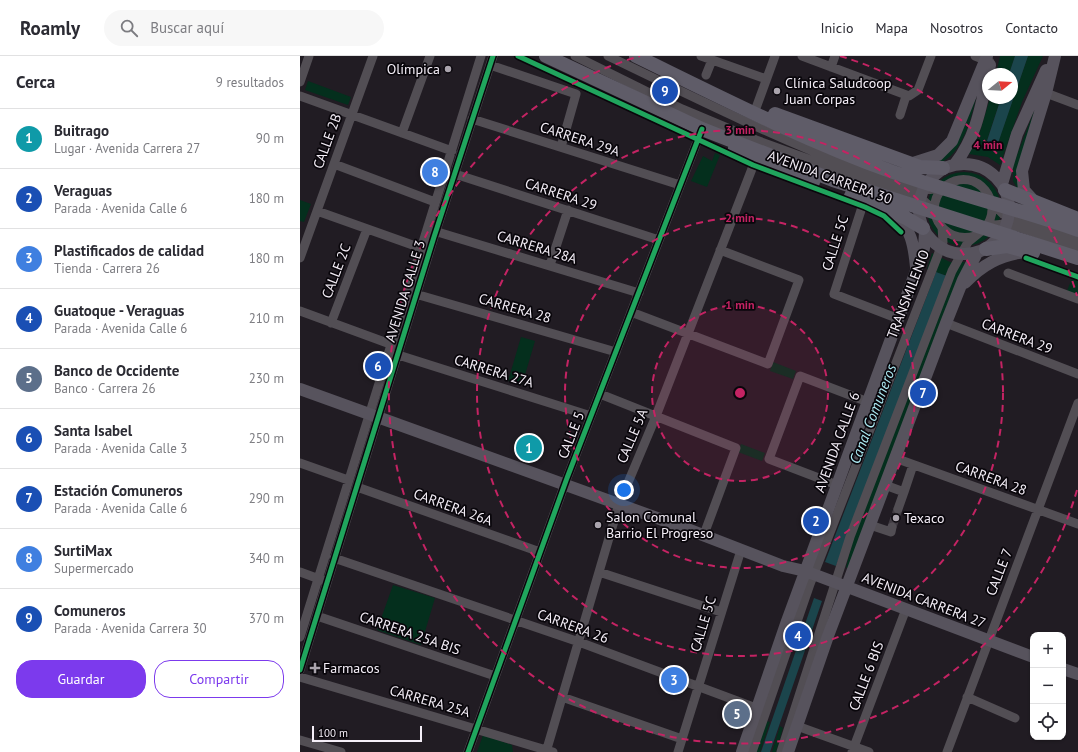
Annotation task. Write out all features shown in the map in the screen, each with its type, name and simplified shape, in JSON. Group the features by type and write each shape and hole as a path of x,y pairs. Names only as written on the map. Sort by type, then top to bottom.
{"highway":[{"name":"AVENIDA CARRERA 30","path":"546,56 702,128 861,190 1078,258"},
{"name":"AVENIDA CARRERA 30","path":"636,56 800,134 848,155 894,173 1078,230"},
{"path":"715,94 805,124 841,139 910,164 920,167 949,166"},
{"path":"702,128 755,160 864,201 894,214 924,230"},
{"path":"1004,187 1034,201 1078,218"},
{"path":"981,251 1007,246 1078,267"}],"main road":[{"path":"1034,201 1024,190 1022,171 1046,93 1054,56"},
{"path":"1004,187 1017,134 1054,56"},
{"path":"981,251 965,254 953,253 932,241 924,230 919,217 919,205 921,194 926,183 934,174 949,166 967,147 976,124 986,58"},
{"path":"910,164 938,155 952,142 986,58"},
{"path":"788,752 841,585 870,526 958,292 981,251 1002,233 1008,219 1009,204 1004,187 996,177 982,166 968,163 949,166"},
{"path":"894,214 904,224 911,236 917,270"},
{"name":"AVENIDA CALLE 6","path":"742,752 756,708 809,573 837,485 917,270 924,248 924,230"},
{"path":"958,292 974,274 989,262 1005,256 1028,252"},
{"name":"AVENIDA CARRERA 27","path":"300,381 374,412"},
{"name":"AVENIDA CARRERA 27","path":"300,389 374,412 566,481 620,501 741,550 784,566 809,573 1030,656"},
{"name":"AVENIDA CARRERA 27","path":"620,501 706,529 786,560 809,573"},
{"path":"1066,669 1078,674"}],"street":[{"path":"300,82 309,56"},
{"name":"CALLE 2B","path":"300,258 373,56"},
{"path":"402,132 430,56"},
{"name":"AVENIDA CALLE 3","path":"300,670 357,487 389,348 481,56"},
{"name":"TRANSMILENIO","path":"575,56 682,109 756,140 924,201 935,212 942,227 943,242 820,558 809,573 752,752"},
{"path":"608,56 760,128 867,173 906,186 929,190 945,186 959,180 974,181 986,190 992,202 1003,214 1078,239"},
{"path":"701,56 766,79"},
{"path":"756,108 775,56"},
{"path":"802,56 906,96 916,93 931,56"},
{"path":"831,67 835,56"},
{"path":"491,60 576,94 561,147"},
{"name":"AVENIDA CALLE 3","path":"300,637 348,480 398,355 491,60"},
{"path":"706,75 712,60"},
{"path":"1046,93 1078,105"},
{"path":"300,96 452,151"},
{"path":"900,115 906,96"},
{"name":"CARRERA 29A","path":"472,120 680,185"},
{"name":"CALLE 5","path":"468,752 566,481 702,128"},
{"name":"CALLE 5A","path":"549,751 562,697 620,501 656,416 755,160"},
{"path":"334,164 435,202"},
{"name":"CARRERA 29","path":"455,174 659,240"},
{"path":"935,212 937,198 945,186"},
{"name":"CALLE 5C","path":"864,201 834,294 899,319"},
{"path":"984,230 992,215 992,202"},
{"path":"550,265 568,210"},
{"path":"317,211 421,248"},
{"path":"781,752 841,585 840,566 850,537 952,271 965,245 984,230 995,225 1005,224 1078,248"},
{"path":"942,227 949,234 959,237 975,236"},
{"name":"CARRERA 28A","path":"427,228 639,292"},
{"name":"CALLE 2C","path":"331,323 367,229"},
{"path":"631,312 768,364 799,280 720,250"},
{"path":"1008,273 1078,299"},
{"name":"CARRERA 28","path":"407,291 616,352"},
{"name":"CARRERA 27A","path":"300,311 389,348 398,355 591,416"},
{"name":"CARRERA 29","path":"946,323 1078,374"},
{"path":"837,485 769,459 800,376 868,402"},
{"path":"600,394 736,448 706,529"},
{"name":"CALLE 7","path":"947,752 1078,403"},
{"name":"CARRERA 28","path":"895,458 1078,524"},
{"path":"300,463 348,480"},
{"path":"898,509 913,465"},
{"path":"885,484 904,492"},
{"name":"CARRERA 26A","path":"357,487 540,552"},
{"path":"870,526 890,532 892,527"},
{"name":"CALLE 5C","path":"678,752 741,550"},
{"name":"CARRERA 26","path":"334,558 579,642 756,708"},
{"path":"300,572 327,582"},
{"path":"599,572 721,612"},
{"name":"CALLE 6 BIS","path":"853,749 906,609"},
{"name":"CARRERA 25A BIS","path":"317,616 495,676"},
{"name":"CARRERA 25A","path":"300,677 549,751"},
{"path":"562,697 682,739"},
{"path":"967,697 1016,718"},
{"path":"797,726 853,749 869,752"},
{"path":"300,740 341,752"}],"green space":[{"path":"1000,56 1015,56 1011,68 997,68"},
{"path":"1028,56 1043,56 1022,102 1000,165 988,157 969,154 979,135 988,104 999,104 985,146 995,151 1011,104 1018,104 1018,85"},
{"path":"308,81 351,97 348,105 305,90"},
{"path":"979,85 974,107 961,142 955,152 947,159 937,164"},
{"path":"1040,96 1018,190 1013,181 1013,165"},
{"path":"715,153 720,155 707,187 691,181 703,156 712,161"},
{"path":"957,172 971,172 985,178 995,188 1001,202 999,223 995,230 985,240 971,246 957,246 943,240 933,230 927,216 927,202 933,188 943,178"},
{"path":"300,200 311,204 304,222 300,221"},
{"path":"932,253 950,262 965,262 848,569 846,567 854,536 953,278 927,269"},
{"path":"1072,278 1078,281 1078,295 1067,291"},
{"path":"521,337 535,341 522,385 508,381"},
{"path":"773,362 796,371 793,379 770,371"},
{"path":"741,444 765,453 762,461 738,452"},
{"path":"393,585 435,598 421,645 377,630"},
{"path":"766,721 770,722 760,752 755,752"},
{"path":"780,726 783,728 776,752 772,752"},
{"path":"483,735 512,745 513,752 477,752"}],"water":[{"path":"1015,56 1028,56 1018,85 1018,68 1011,68"},
{"path":"999,104 1012,104 995,152 985,147"},
{"path":"936,272 947,276 836,566 825,562"},
{"path":"814,598 822,601 770,752 761,752"}],"tunnel":[{"path":"892,527 898,509"}],"cycle path":[{"path":"300,670 434,237 493,56"},
{"path":"518,56 753,165 865,207 884,216 901,232"},
{"path":"468,752 567,478 702,129"},
{"path":"1026,258 1078,277"}],"place":[{"name":"Olímpica","path":"448,69"},
{"name":"Comuneros","path":"665,91"},
{"name":"Clínica Saludcoop Juan Corpas","path":"777,91"},
{"name":"SurtiMax","path":"435,172"},
{"name":"Santa Isabel","path":"378,366"},
{"name":"Estación Comuneros","path":"923,393"},
{"name":"Buitrago","path":"529,448"},
{"name":"Texaco","path":"896,518"},
{"name":"Veraguas","path":"816,521"},
{"name":"Salon Comunal Barrio El Progreso","path":"598,525"},
{"name":"Guatoque - Veraguas","path":"798,636"},
{"name":"Farmacos","path":"315,668"},
{"name":"Plastificados de calidad","path":"674,680"},
{"name":"Banco de Occidente","path":"737,714"}],"water label":[{"name":"Canal Comuneros","path":"873,414"}]}
